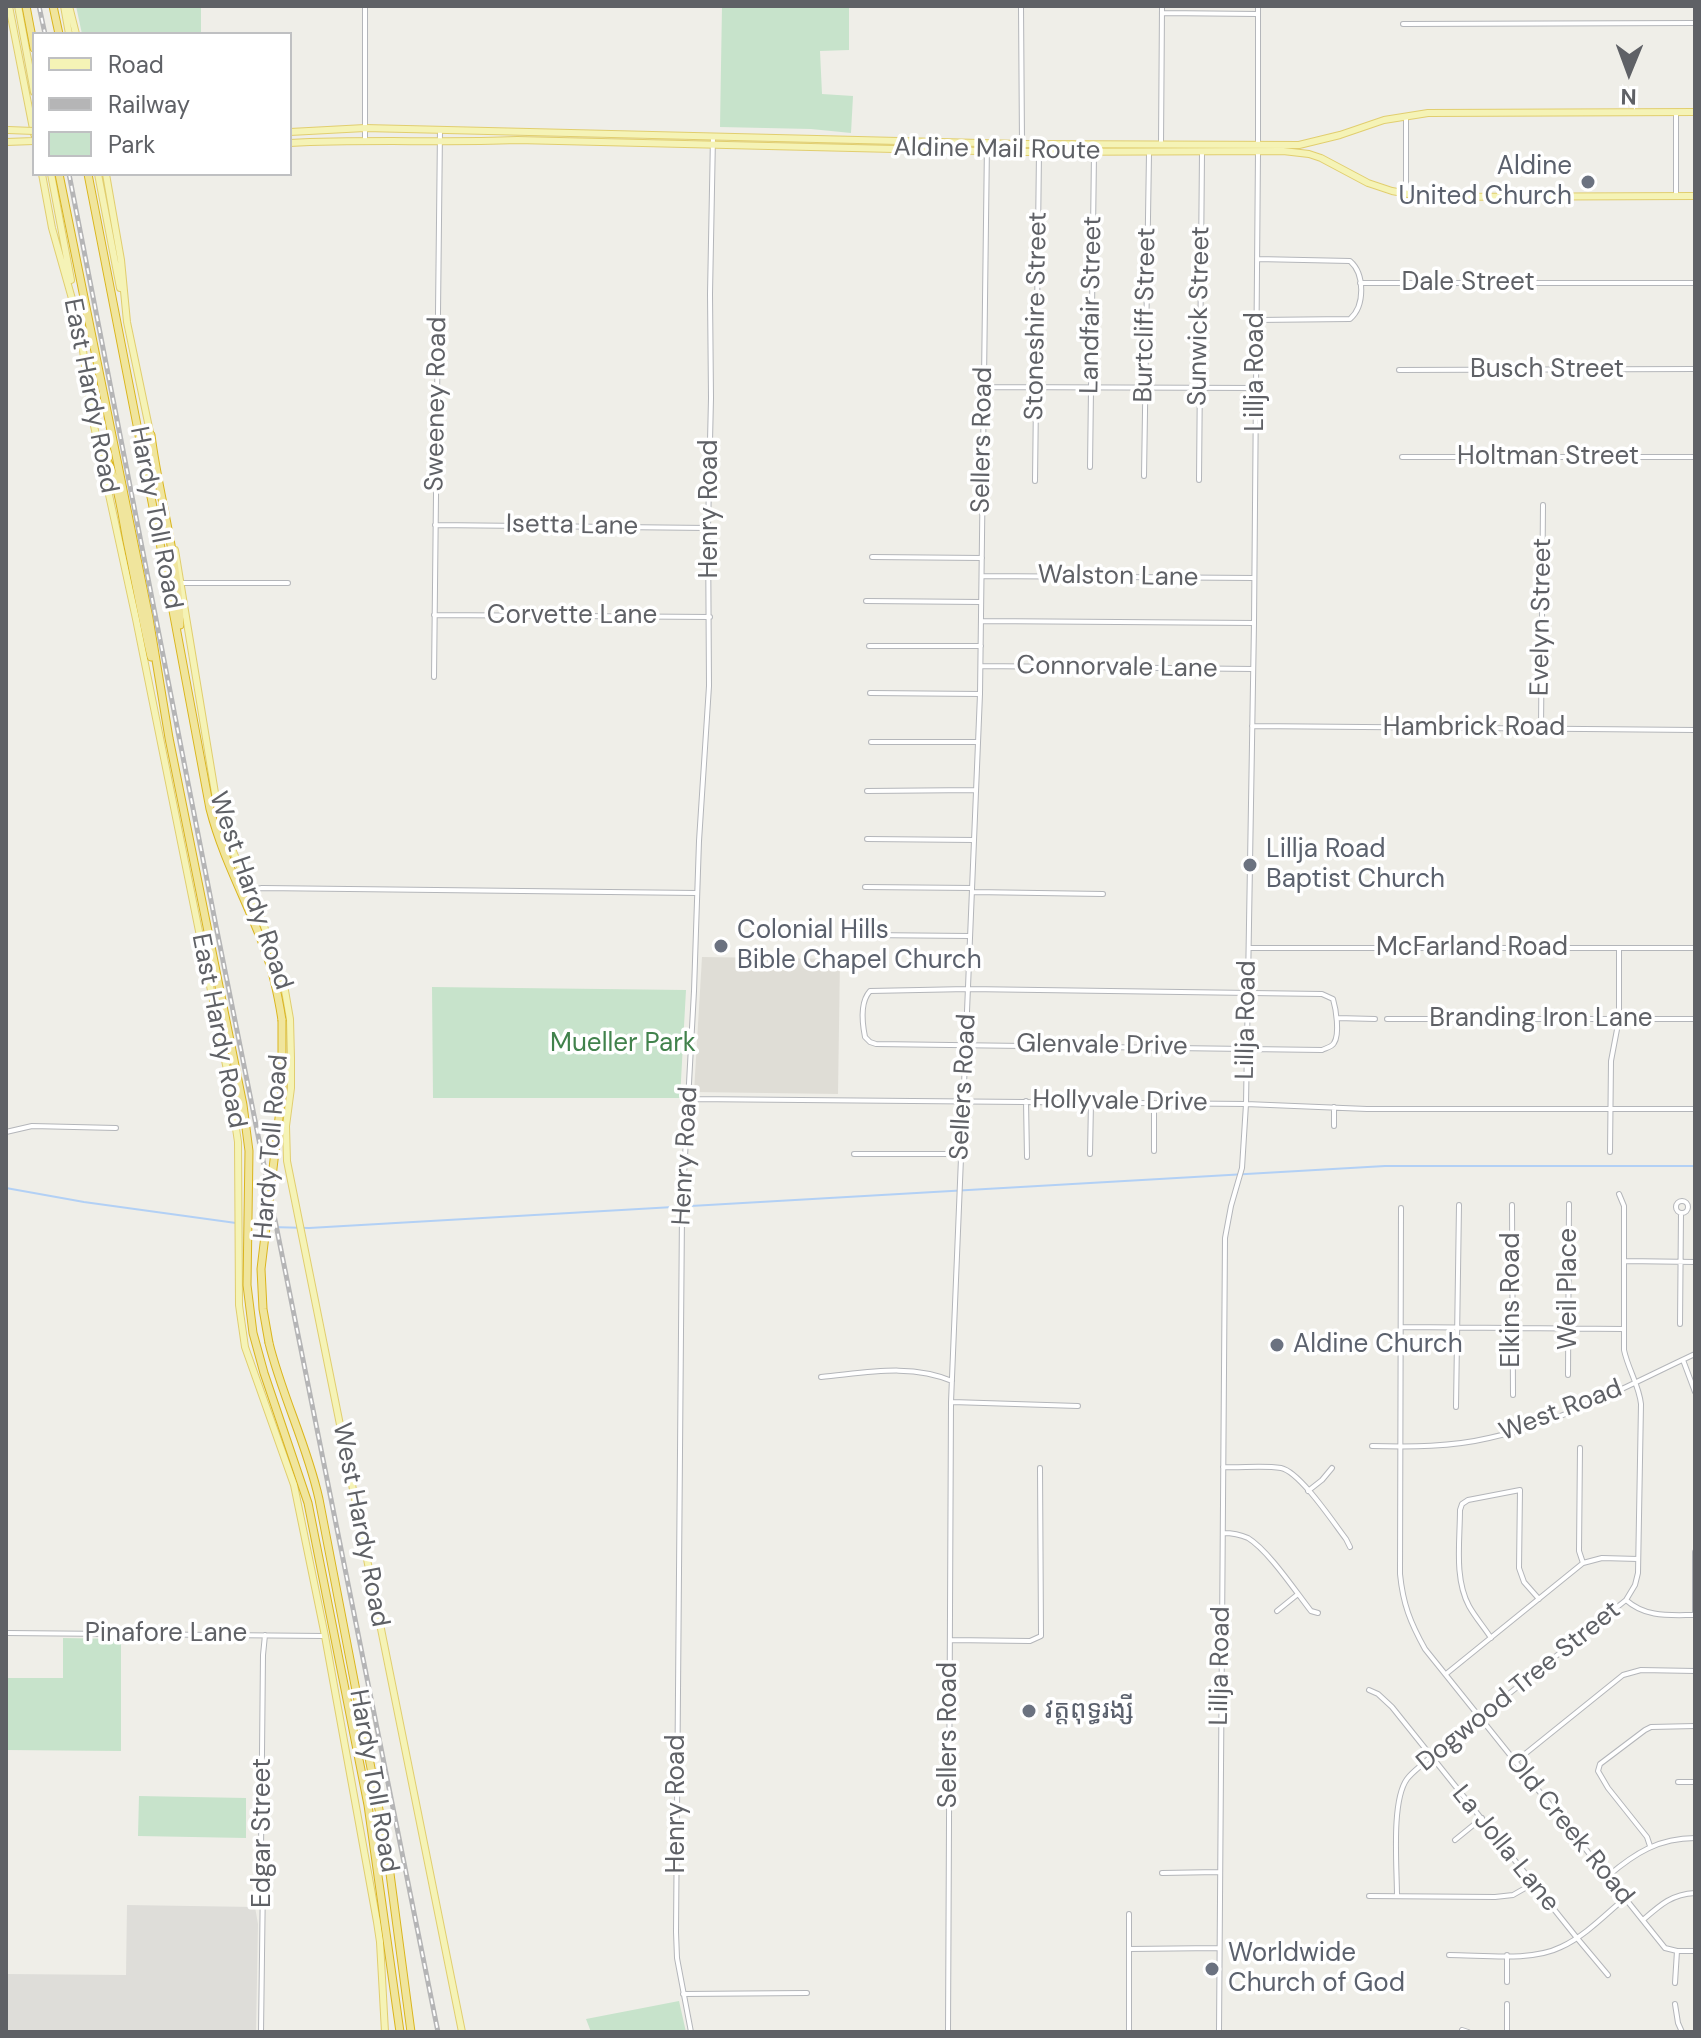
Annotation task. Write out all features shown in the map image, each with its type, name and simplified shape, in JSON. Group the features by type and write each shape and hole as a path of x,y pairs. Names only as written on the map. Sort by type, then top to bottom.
{"highway":[{"path":"26,6 32,38"},
{"path":"53,6 59,32"},
{"name":"Hardy Toll Road","path":"59,176 243,1105 249,1151 248,1300 253,1333 308,1503 366,1789 400,2032"},
{"name":"Hardy Toll Road","path":"88,176 215,829 263,944 282,1020 282,1093 261,1269 263,1309 277,1374 315,1484 322,1514 387,1851 411,2032"},
{"path":"151,435 180,608 180,647"},
{"path":"99,446 113,476 169,738"}],"main road":[{"path":"9,6 32,123"},
{"path":"18,6 32,83"},
{"path":"66,6 69,32"},
{"path":"66,6 75,32"},
{"name":"Aldine Mail Route","path":"292,132 365,128 547,137 846,144 1022,144 1149,153 1258,149 1315,142 1406,115 1450,112 1695,112"},
{"path":"7,130 32,133"},
{"path":"472,131 472,142"},
{"name":"Aldine Mail Route","path":"292,143 472,142 547,137"},
{"path":"9,142 32,141"},
{"name":"Aldine Mail Route","path":"987,146 1039,152 1161,144 1283,151 1321,158 1368,183 1406,194 1440,198 1695,196"},
{"name":"East Hardy Road","path":"42,176 52,228 80,327 91,412 228,1075 238,1142 239,1305 245,1347 294,1485 325,1636 377,1922 385,2032"},
{"path":"51,176 80,327"},
{"path":"98,176 127,322"},
{"name":"West Hardy Road","path":"106,176 121,260 127,322 182,583 216,799 283,979 290,1019 291,1088 287,1161 462,2032"}],"street":[{"path":"365,6 365,141"},
{"path":"1021,6 1022,144"},
{"path":"1161,144 1162,6"},
{"name":"Lillja Road","path":"1219,2032 1225,1230 1241,1170 1246,1104 1254,623 1258,6"},
{"path":"1162,13 1257,14"},
{"path":"1403,24 1695,23"},
{"path":"1676,112 1676,196"},
{"path":"1406,115 1406,194"},
{"name":"Sweeney Road","path":"434,677 440,130"},
{"name":"Henry Road","path":"691,2032 677,1958 676,1932 682,1212 709,686 713,140"},
{"name":"Sellers Road","path":"948,2032 951,1402 981,666 987,146"},
{"name":"Landfair Street","path":"1090,467 1094,148"},
{"name":"Stoneshire Street","path":"1035,481 1039,152"},
{"name":"Sunwick Street","path":"1199,480 1202,152"},
{"name":"Burtcliff Street","path":"1144,476 1149,153"},
{"path":"1256,320 1350,319 1359,308 1360,283 1360,273 1350,261 1257,259"},
{"name":"Dale Street","path":"1360,283 1695,283"},
{"name":"Busch Street","path":"1399,370 1695,369"},
{"path":"984,387 1256,388"},
{"name":"Holtman Street","path":"1402,457 1695,457"},
{"name":"Evelyn Street","path":"1541,728 1543,505"},
{"name":"Isetta Lane","path":"435,525 708,528"},
{"path":"872,557 982,558"},
{"name":"Walston Lane","path":"982,576 1254,578"},
{"path":"182,583 288,583"},
{"path":"866,601 981,602"},
{"name":"Corvette Lane","path":"434,615 710,617"},
{"path":"981,621 1254,623"},
{"path":"869,646 981,646"},
{"name":"Connorvale Lane","path":"981,666 1253,669"},
{"path":"870,693 980,694"},
{"name":"Hambrick Road","path":"1252,726 1695,730"},
{"path":"871,742 978,742"},
{"path":"867,791 976,790"},
{"path":"867,839 974,840"},
{"path":"865,887 1103,894"},
{"path":"251,890 696,893"},
{"path":"865,935 970,936"},
{"name":"McFarland Road","path":"1249,948 1695,948"},
{"path":"1610,1152 1611,1061 1619,1019 1619,948"},
{"path":"968,989 1327,995 1333,999 1337,1018 1375,1019"},
{"name":"Glenvale Drive","path":"968,989 870,991 865,999 863,1033 876,1044 1322,1050 1335,1041 1337,1018"},
{"name":"Branding Iron Lane","path":"1387,1019 1695,1019"},
{"name":"Hollyvale Drive","path":"689,1099 1246,1104 1367,1109 1695,1109"},
{"path":"1026,1101 1027,1157"},
{"path":"1090,1154 1091,1102"},
{"path":"1154,1103 1154,1151"},
{"path":"1334,1107 1334,1126"},
{"path":"6,1132 32,1126 116,1128"},
{"path":"854,1154 961,1154"},
{"name":"Dogwood Tree Street","path":"1397,1896 1397,1805 1407,1779 1430,1757 1626,1600 1635,1585 1638,1573 1641,1404 1624,1350 1624,1206 1619,1194"},
{"name":"Weil Place","path":"1568,1375 1569,1204"},
{"path":"1456,1407 1459,1205"},
{"name":"Elkins Road","path":"1512,1205 1513,1395"},
{"name":"Old Creek Road","path":"1401,1208 1400,1574 1408,1617 1425,1649 1515,1762 1665,1948 1677,1951"},
{"path":"1680,1324 1681,1213"},
{"path":"1625,1261 1695,1262"},
{"path":"1401,1327 1623,1329"},
{"name":"West Road","path":"1372,1446 1465,1443 1500,1436 1556,1418 1695,1354"},
{"path":"1683,1360 1695,1392"},
{"path":"821,1377 911,1370 952,1381"},
{"path":"951,1402 1078,1406"},
{"path":"1580,1448 1579,1551 1583,1563"},
{"path":"1223,1467 1285,1469 1295,1475 1350,1547"},
{"path":"950,1640 1030,1641 1041,1636 1040,1468"},
{"path":"1308,1491 1332,1468"},
{"path":"1491,1638 1463,1592 1460,1578 1462,1504 1468,1500 1520,1490 1519,1568 1524,1582 1539,1599"},
{"path":"1223,1533 1236,1534 1254,1542 1311,1611 1318,1613"},
{"path":"1626,1600 1645,1613 1695,1615 1695,1552"},
{"path":"1446,1674 1583,1563 1602,1558 1638,1559"},
{"path":"1277,1611 1298,1594"},
{"name":"Pinafore Lane","path":"6,1633 325,1636"},
{"name":"Edgar Street","path":"261,2032 265,1635"},
{"path":"1515,1762 1623,1675 1641,1670 1695,1671"},
{"name":"La Jolla Lane","path":"1369,1690 1386,1701 1608,1975"},
{"path":"1650,1846 1647,1837 1599,1777 1600,1764 1651,1727 1695,1726"},
{"path":"1678,1782 1695,1782"},
{"path":"1455,1840 1482,1818"},
{"path":"1607,1876 1650,1846 1672,1839 1695,1838"},
{"path":"1162,1873 1219,1872"},
{"path":"1369,1896 1495,1897 1513,1895 1534,1883"},
{"path":"1643,1920 1665,1901 1695,1893"},
{"path":"1449,1955 1547,1953 1577,1938 1625,1898"},
{"path":"1129,1914 1129,2032"},
{"path":"1129,1949 1219,1948"},
{"path":"1675,1983 1677,1951 1695,1951"},
{"path":"1507,1955 1507,1982"},
{"path":"683,1994 807,1993"},
{"path":"1507,2004 1507,2032"},
{"path":"1675,2004 1682,2032"}],"shaded area":[{"path":"702,957 840,959 838,1094 694,1092"},
{"path":"127,1905 255,1907 258,1924 256,2032 6,2032 6,1974 126,1975"}],"green space":[{"path":"76,6 201,6 201,32 82,32"},
{"path":"722,6 849,6 849,50 820,51 822,94 853,96 851,133 720,127"},
{"name":"Mueller Park","path":"432,987 686,990 680,1098 433,1098"},
{"path":"63,1638 121,1639 121,1751 6,1750 6,1678 63,1678"},
{"path":"139,1796 246,1798 246,1838 138,1836"},
{"path":"679,2001 686,2032 591,2032 586,2019"}],"waterway":[{"path":"270,1227 309,1228 1385,1166 1695,1166"},
{"path":"6,1188 236,1223"},
{"path":"250,1224 264,1226"}],"railway":[{"path":"39,6 45,32"},
{"path":"69,176 438,2032"}],"place":[{"name":"Aldine United Church","path":"1588,182"},
{"name":"Lillja Road Baptist Church","path":"1250,865"},
{"name":"Colonial Hills Bible Chapel Church","path":"721,946"},
{"name":"Aldine Church","path":"1277,1345"},
{"name":"វត្តពុទ្ធរង្សី","path":"1029,1711"},
{"name":"Worldwide Church of God","path":"1212,1969"}]}
